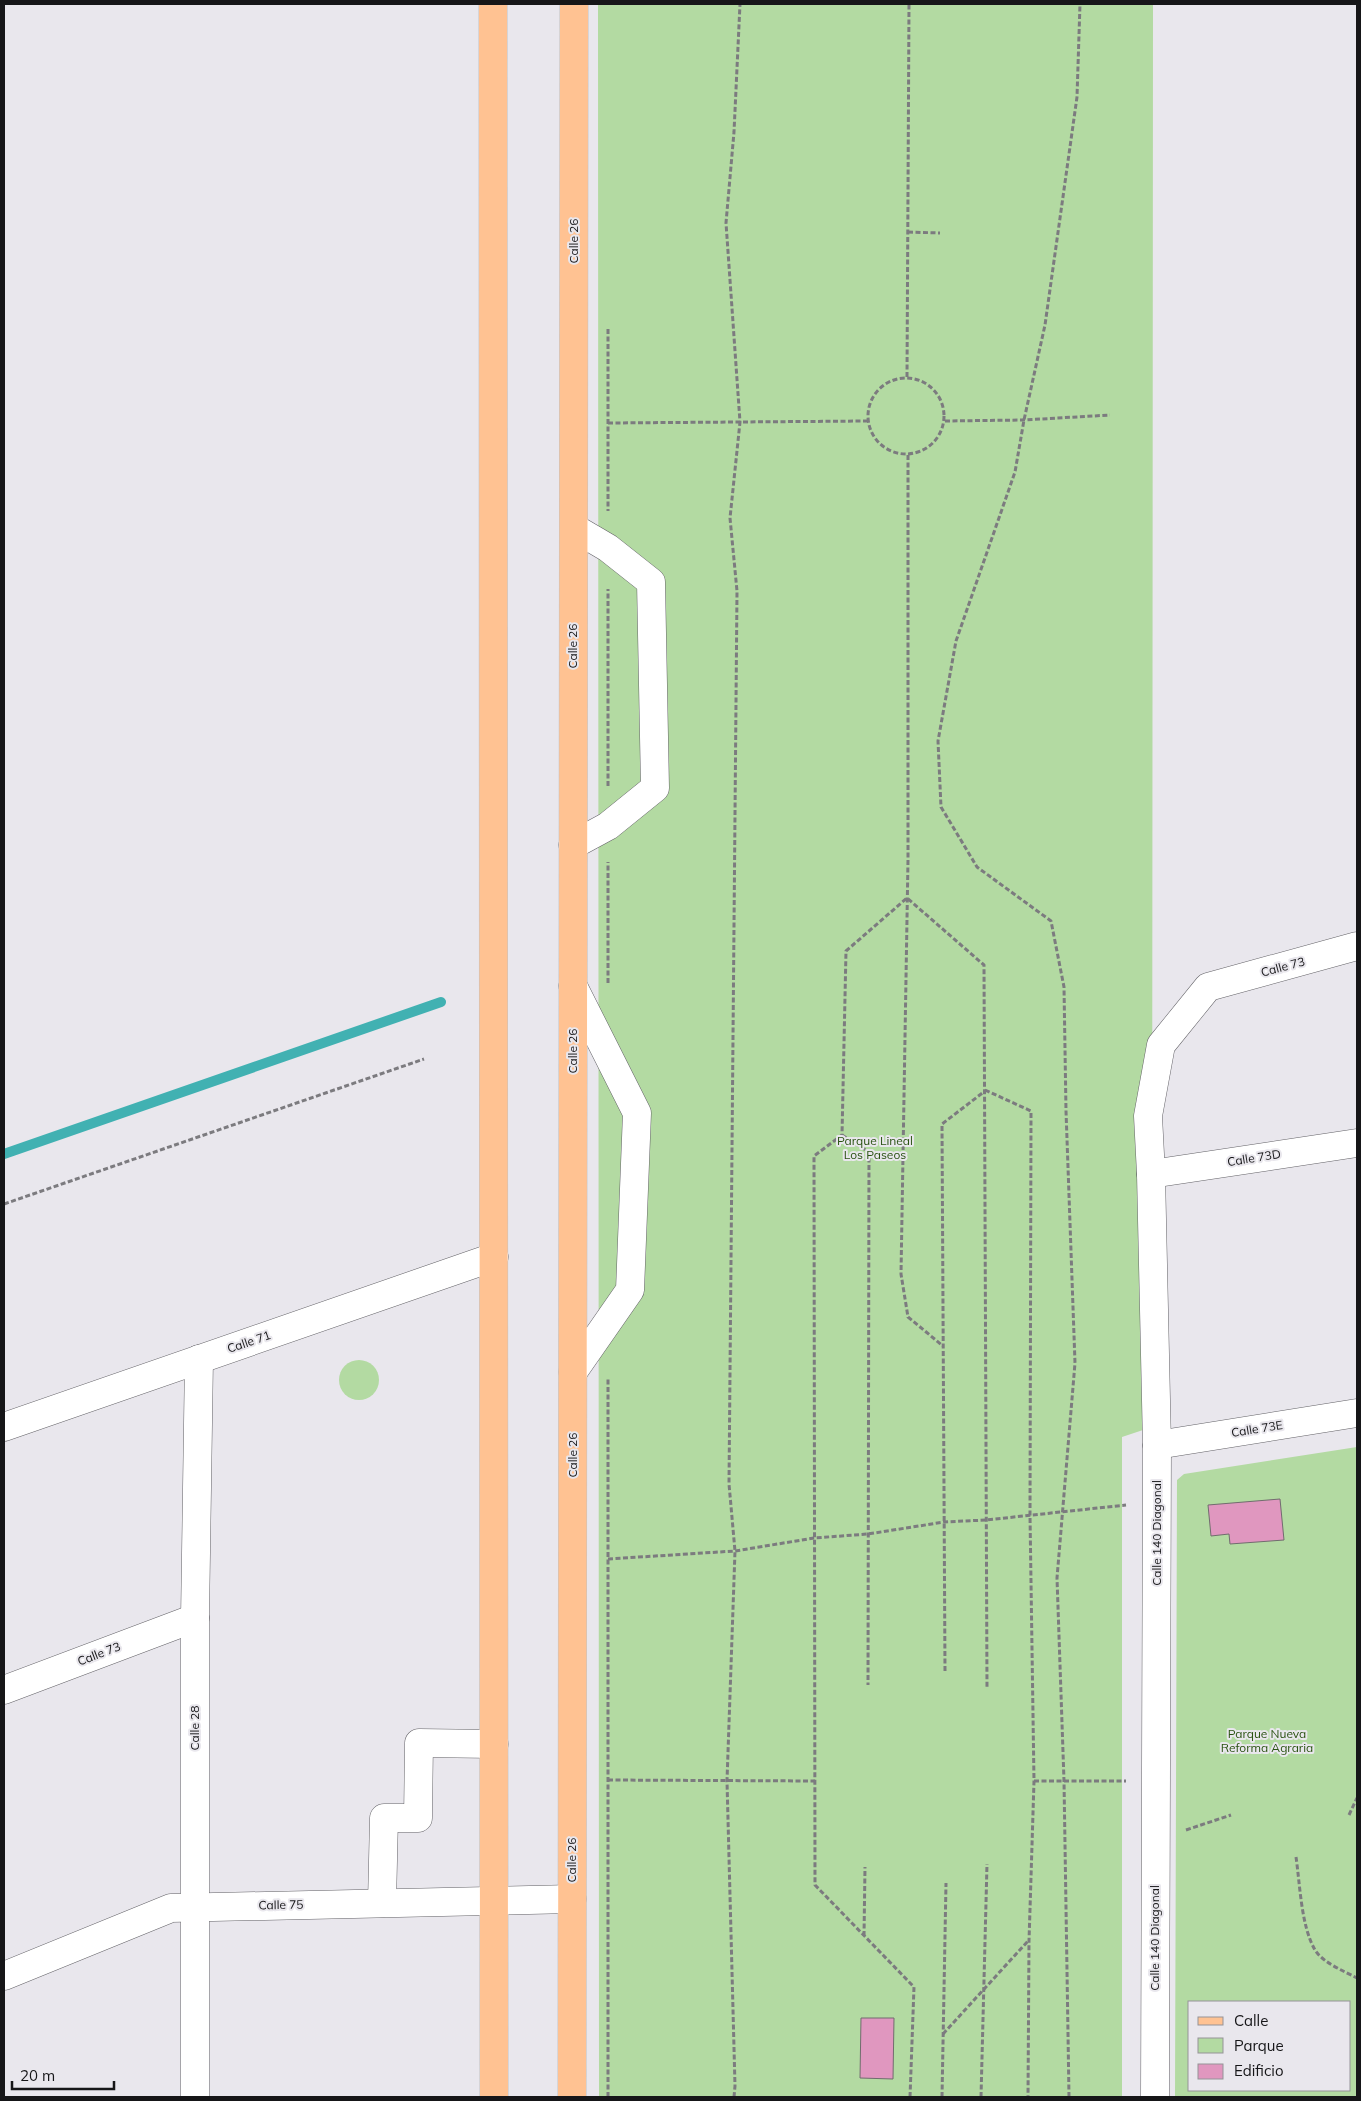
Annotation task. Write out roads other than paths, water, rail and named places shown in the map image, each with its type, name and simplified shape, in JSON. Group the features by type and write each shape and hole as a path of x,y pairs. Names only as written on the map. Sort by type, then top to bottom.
{"main road":[{"path":"493,4 494,2097"},
{"name":"Calle 26","path":"572,2097 574,4"}],"street":[{"path":"573,845 608,826 655,788 650,582 608,548 574,528"},
{"name":"Calle 73","path":"1208,987 1357,946"},
{"path":"573,986 637,1113 630,1290 573,1372"},
{"name":"Calle 140 Diagonal","path":"1155,2097 1157,1445 1148,1116 1161,1045 1208,987"},
{"name":"Calle 73D","path":"1151,1174 1357,1142"},
{"name":"Calle 71","path":"4,1427 494,1257"},
{"name":"Calle 28","path":"195,2097 195,1618 199,1359"},
{"name":"Calle 73E","path":"1157,1445 1357,1413"},
{"name":"Calle 73","path":"4,1690 195,1618"},
{"path":"382,1903 384,1818 418,1818 419,1743 494,1744"},
{"name":"Calle 75","path":"4,1976 171,1908 572,1899"}],"waterway":[{"path":"4,1154 441,1002"}],"park label":[{"name":"Parque Lineal Los Paseos","path":"875,1148"},
{"name":"Parque Nueva Reforma Agraria","path":"1267,1741"}]}
